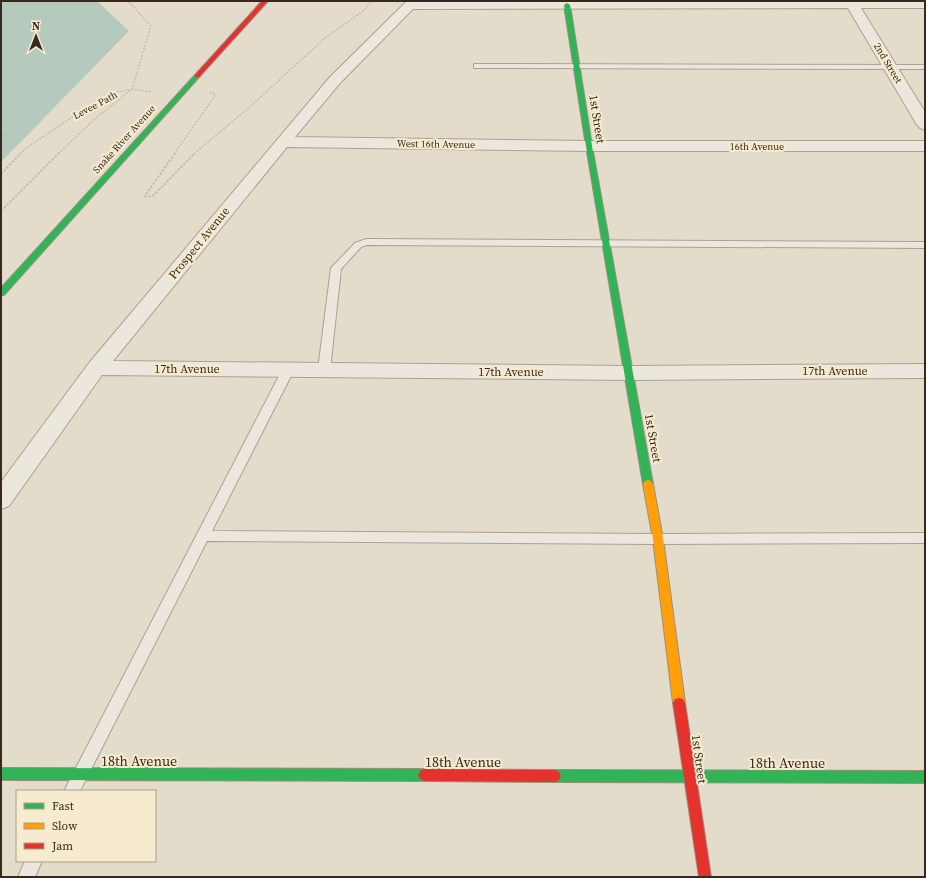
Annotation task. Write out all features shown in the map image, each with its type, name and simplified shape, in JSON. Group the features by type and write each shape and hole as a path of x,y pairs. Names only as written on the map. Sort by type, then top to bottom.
{"street":[{"name":"Snake River Avenue","path":"1,293 265,1"},
{"path":"413,3 567,5 851,3 925,4"},
{"name":"Prospect Avenue","path":"1,500 96,368 283,142 335,80 413,3"},
{"name":"2nd Street","path":"851,3 925,125"},
{"name":"1st Street","path":"567,5 589,146 658,539 689,776 705,877"},
{"name":"West 16th Avenue","path":"283,142 589,146"},
{"name":"16th Avenue","path":"589,146 925,146"},
{"name":"17th Avenue","path":"96,368 630,373 925,371"},
{"name":"18th Avenue","path":"1,774 925,777"}],"lane":[{"path":"477,66 925,67"},
{"path":"324,370 336,268 358,245 366,242 925,245"},
{"path":"72,790 288,370"},
{"path":"202,536 658,539 925,538"},
{"path":"26,877 34,862"}],"path":[{"name":"Levee Path","path":"1,174 26,148 71,118 117,92 132,89 151,26 128,1"},
{"path":"210,92 215,94 214,97 145,196 148,197 154,195 200,148 253,104 325,38 362,12 372,1"},
{"path":"1,211 59,152 132,89 154,93"},
{"path":"1,138 20,120"}],"shaded area":[{"path":"1,1 97,1 129,31 1,162"}],"traffic: fast":[{"path":"567,5 589,146 648,484"},
{"path":"1,293 197,76"},
{"path":"1,774 424,775"},
{"path":"555,776 925,777"}],"traffic: slow":[{"path":"648,484 658,539 679,703"}],"traffic: jam":[{"path":"197,76 265,1"},
{"path":"679,703 705,877"},
{"path":"424,775 555,776"}]}
